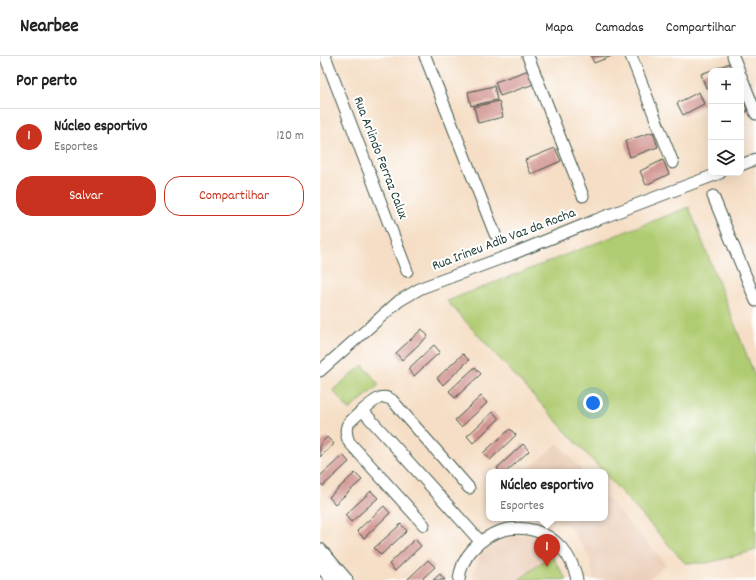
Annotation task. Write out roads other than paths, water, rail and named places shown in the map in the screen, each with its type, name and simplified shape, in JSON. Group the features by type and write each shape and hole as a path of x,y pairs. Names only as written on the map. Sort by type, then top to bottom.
{"street":[{"name":"Rua Arlindo Ferraz Calux","path":"325,56 407,271"},
{"path":"425,56 495,234"},
{"path":"528,56 583,196"},
{"path":"631,56 673,163"},
{"path":"733,56 738,68"},
{"path":"744,84 756,114"},
{"path":"744,164 756,160"},
{"name":"Rua Irineu Adib Vaz da Rocha","path":"320,371 400,301 421,288 712,176"},
{"path":"713,196 756,301"},
{"path":"424,525 349,442 346,435 347,426 363,411 379,398 388,398 392,400 469,488"},
{"path":"363,411 480,542"},
{"path":"459,580 459,573 467,556 480,542 496,532 515,528 534,530 552,538 566,551 575,568 577,580"},
{"path":"320,550 341,580"},
{"path":"320,565 341,580"}],"place":[{"name":"Núcleo esportivo","path":"547,567"}]}
